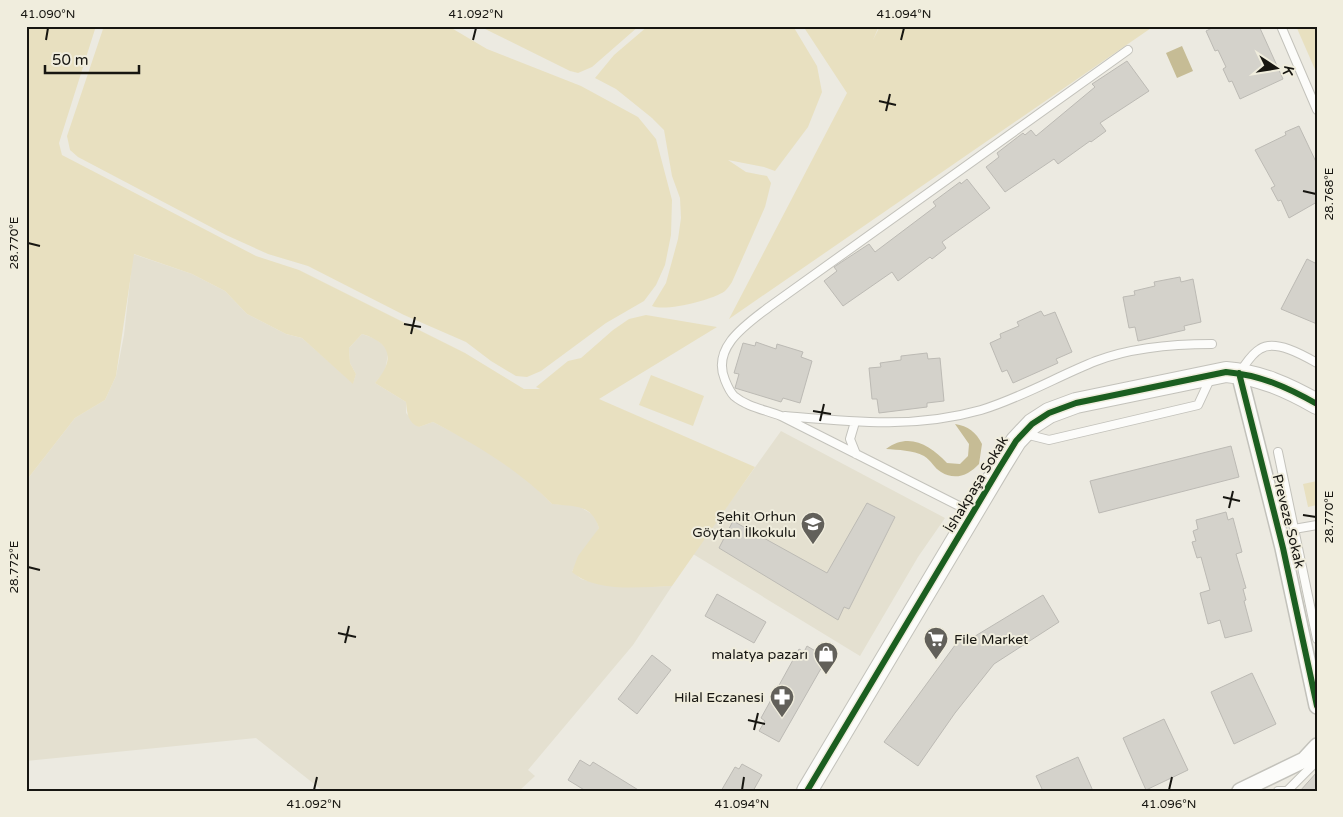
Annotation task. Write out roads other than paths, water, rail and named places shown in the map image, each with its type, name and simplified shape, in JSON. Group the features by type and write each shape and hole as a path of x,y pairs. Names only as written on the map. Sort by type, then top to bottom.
{"street":[{"name":"İshakpaşa Sokak","path":"807,791 1016,441 1032,424 1049,413 1076,403 1226,372 1267,379 1317,404"},
{"name":"Preveze Sokak","path":"1239,373 1283,548 1317,706"},
{"path":"1242,790 1304,760 1317,746"}],"lane":[{"path":"1280,26 1317,110"},
{"path":"972,513 781,416 748,404 734,396 728,387 722,365 723,356 734,336 769,307 1128,50"},
{"path":"781,416 855,422 913,423 947,418 982,409 1097,361 1132,350 1161,346 1212,344"},
{"path":"1239,373 1262,347 1279,347 1317,363"},
{"path":"1023,434 1049,440 1198,405 1213,375"},
{"path":"855,422 850,439 856,454"},
{"path":"1278,452 1317,639"},
{"path":"1294,529 1317,526"},
{"path":"1278,791 1287,791 1317,760"}],"place":[{"name":"Şehit Orhun Göytan İlkokulu","path":"813,545"},
{"name":"File Market","path":"936,660"},
{"name":"malatya pazarı","path":"826,675"},
{"name":"Hilal Eczanesi","path":"782,718"}]}
